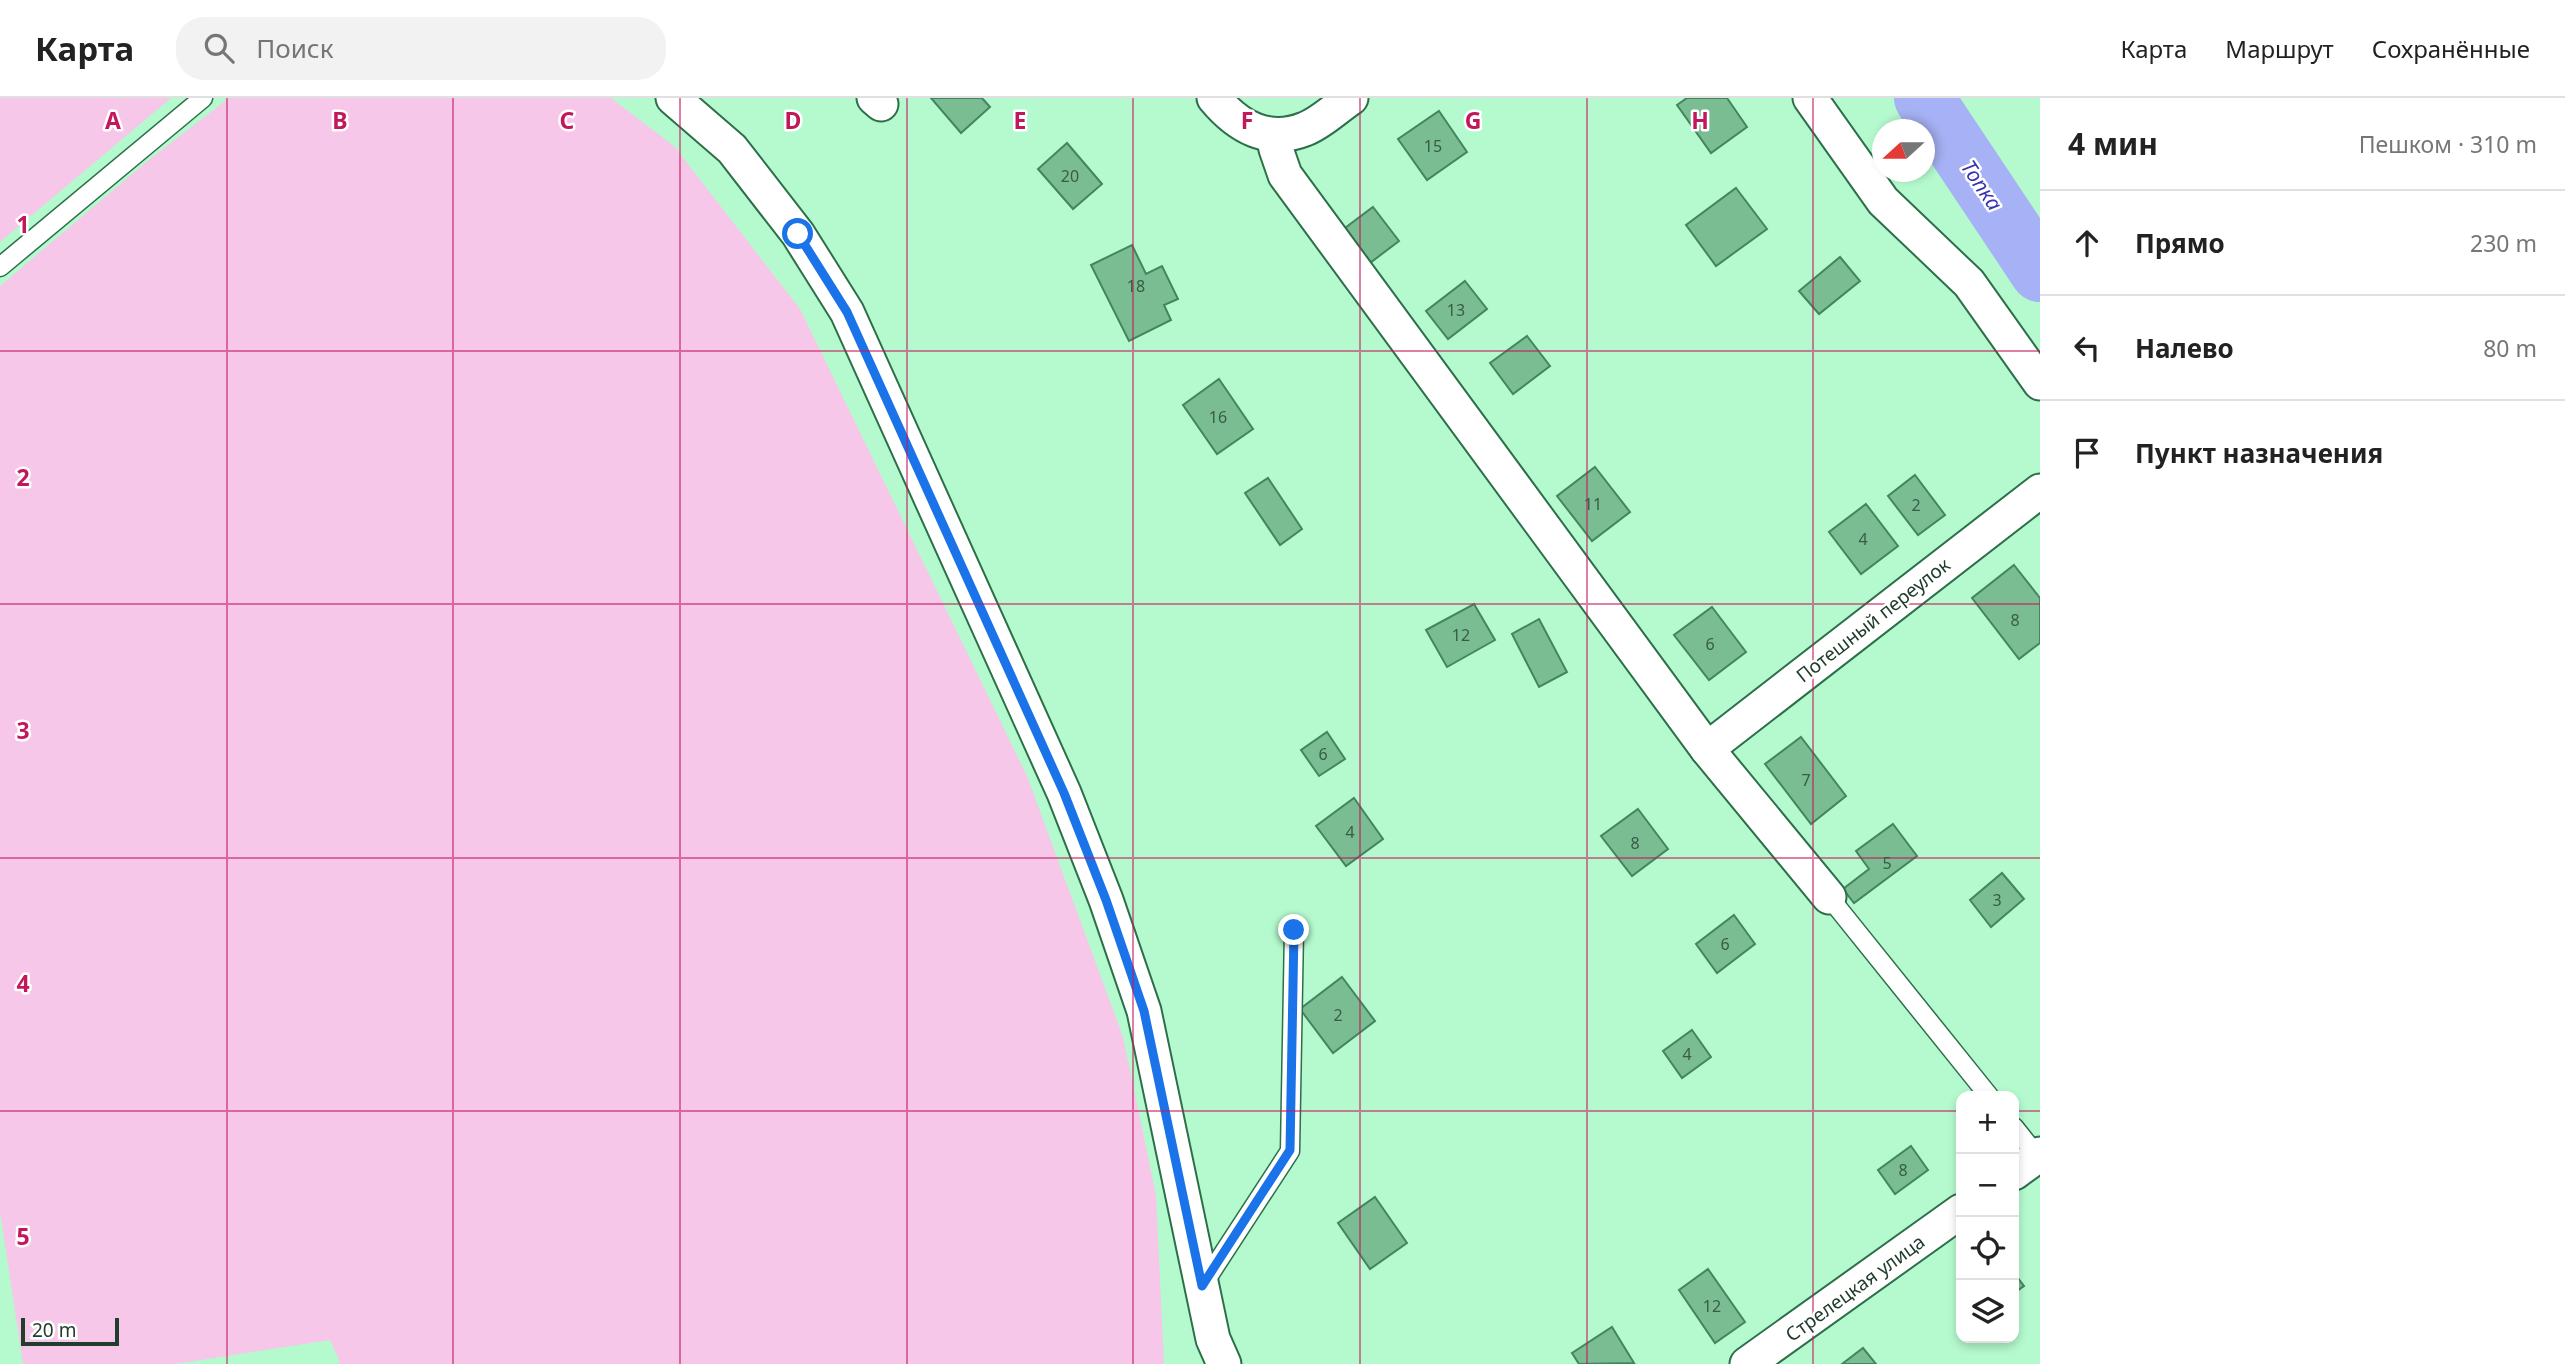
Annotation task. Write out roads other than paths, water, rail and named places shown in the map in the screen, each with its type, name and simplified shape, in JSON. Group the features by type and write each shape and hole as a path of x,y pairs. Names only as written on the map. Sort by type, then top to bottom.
{"street":[{"path":"674,98 732,149 798,234 847,312 1064,793 1106,900 1144,1011 1213,1339 1224,1364"},
{"path":"1214,98 1226,112 1247,128 1273,136 1306,129 1351,98"},
{"path":"1810,98 1883,201 1969,283 2040,383"},
{"path":"1273,136 1285,175 1707,749 1829,897"},
{"name":"Потешный переулок","path":"1707,749 2040,491"},
{"name":"Стрелецкая улица","path":"1747,1364 1956,1215"}],"lane":[{"path":"0,267 204,98"},
{"path":"1829,897 1985,1091"},
{"path":"1202,1286 1290,1150 1294,930"},
{"path":"2019,1138 2030,1161"}],"waterway":[{"name":"Топка","path":"1924,98 2040,272"}]}
